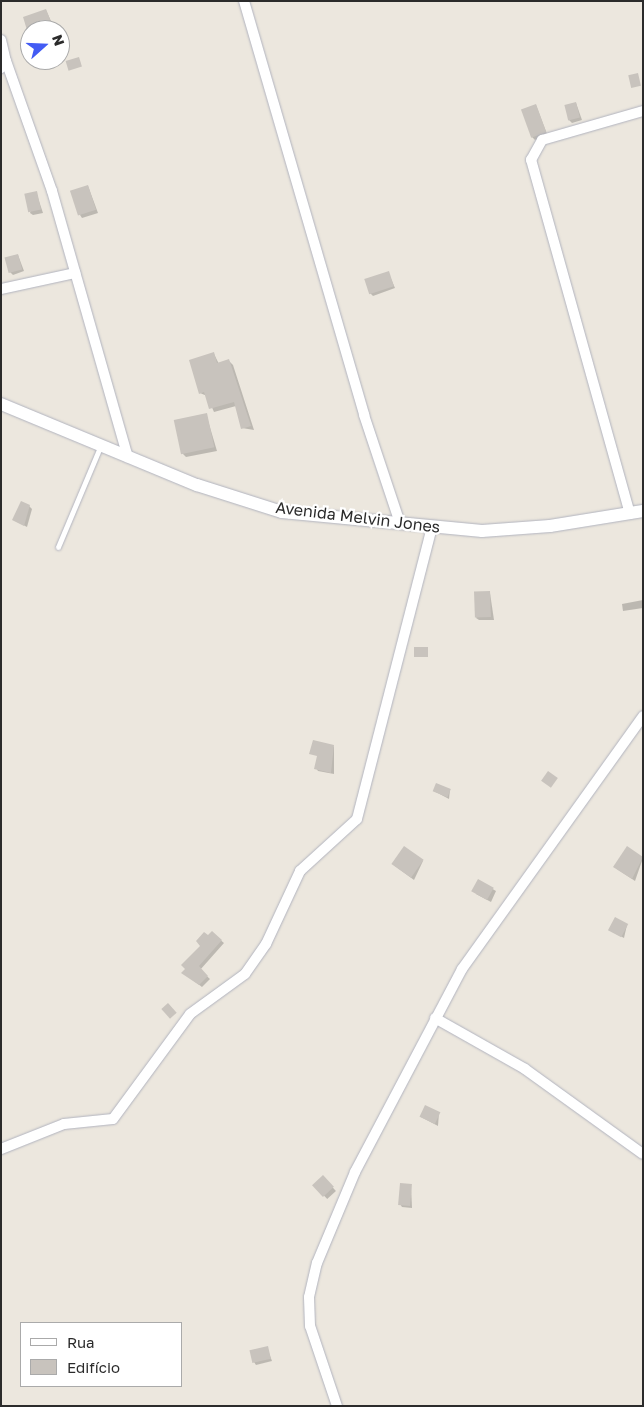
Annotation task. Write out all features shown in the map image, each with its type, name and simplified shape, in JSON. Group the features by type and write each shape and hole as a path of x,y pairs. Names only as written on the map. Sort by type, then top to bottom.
{"street":[{"path":"244,1 364,415 400,523"},
{"path":"1,40 4,65 76,273 128,457"},
{"path":"630,514 531,160 542,140 643,111"},
{"path":"1,289 76,273"},
{"name":"Avenida Melvin Jones","path":"1,404 128,457 282,512 432,526 517,530 643,511"},
{"path":"1,1149 64,1124 112,1119 190,1014 245,974 266,944 300,871 356,819 432,526"},
{"path":"337,1406 310,1326 311,1280 355,1172 462,969 643,716"},
{"path":"435,1018 525,1069 643,1154"}],"lane":[{"path":"58,547 100,446"}],"building":[{"path":"46,9 50,20 24,20 23,17"},
{"path":"79,57 82,67 69,71 70,60"},
{"path":"638,73 641,86 631,88 628,75"},
{"path":"576,102 580,118 568,120 564,105"},
{"path":"536,104 546,132 531,138 521,109"},
{"path":"88,185 96,210 78,216 70,191"},
{"path":"37,191 41,210 28,212 24,194"},
{"path":"18,254 22,269 9,273 4,258"},
{"path":"389,271 394,286 369,294 364,279"},
{"path":"214,352 217,363 229,359 251,426 241,429 234,402 209,409 204,392 199,394 189,360"},
{"path":"207,413 214,447 181,454 174,420"},
{"path":"21,501 30,505 24,526 12,520"},
{"path":"490,591 491,617 475,618 474,592"},
{"path":"414,647 428,647 428,657 414,657"},
{"path":"313,740 334,745 331,773 314,769 317,756 309,754"},
{"path":"548,771 558,778 551,788 541,781"},
{"path":"436,783 451,789 447,797 433,791"},
{"path":"404,846 424,860 411,878 391,864"},
{"path":"627,846 643,857 632,879 613,867"},
{"path":"478,879 494,888 487,900 471,891"},
{"path":"615,917 628,924 621,937 608,930"},
{"path":"212,931 222,940 199,966 208,976 199,985 181,973 185,969 181,965 200,946 196,941 204,932 208,935"},
{"path":"168,1003 177,1013 170,1019 161,1009"},
{"path":"425,1105 440,1112 435,1124 420,1117"},
{"path":"323,1175 334,1187 323,1197 312,1185"},
{"path":"400,1183 412,1184 410,1206 398,1205"},
{"path":"268,1346 271,1359 252,1363 249,1350"}]}
